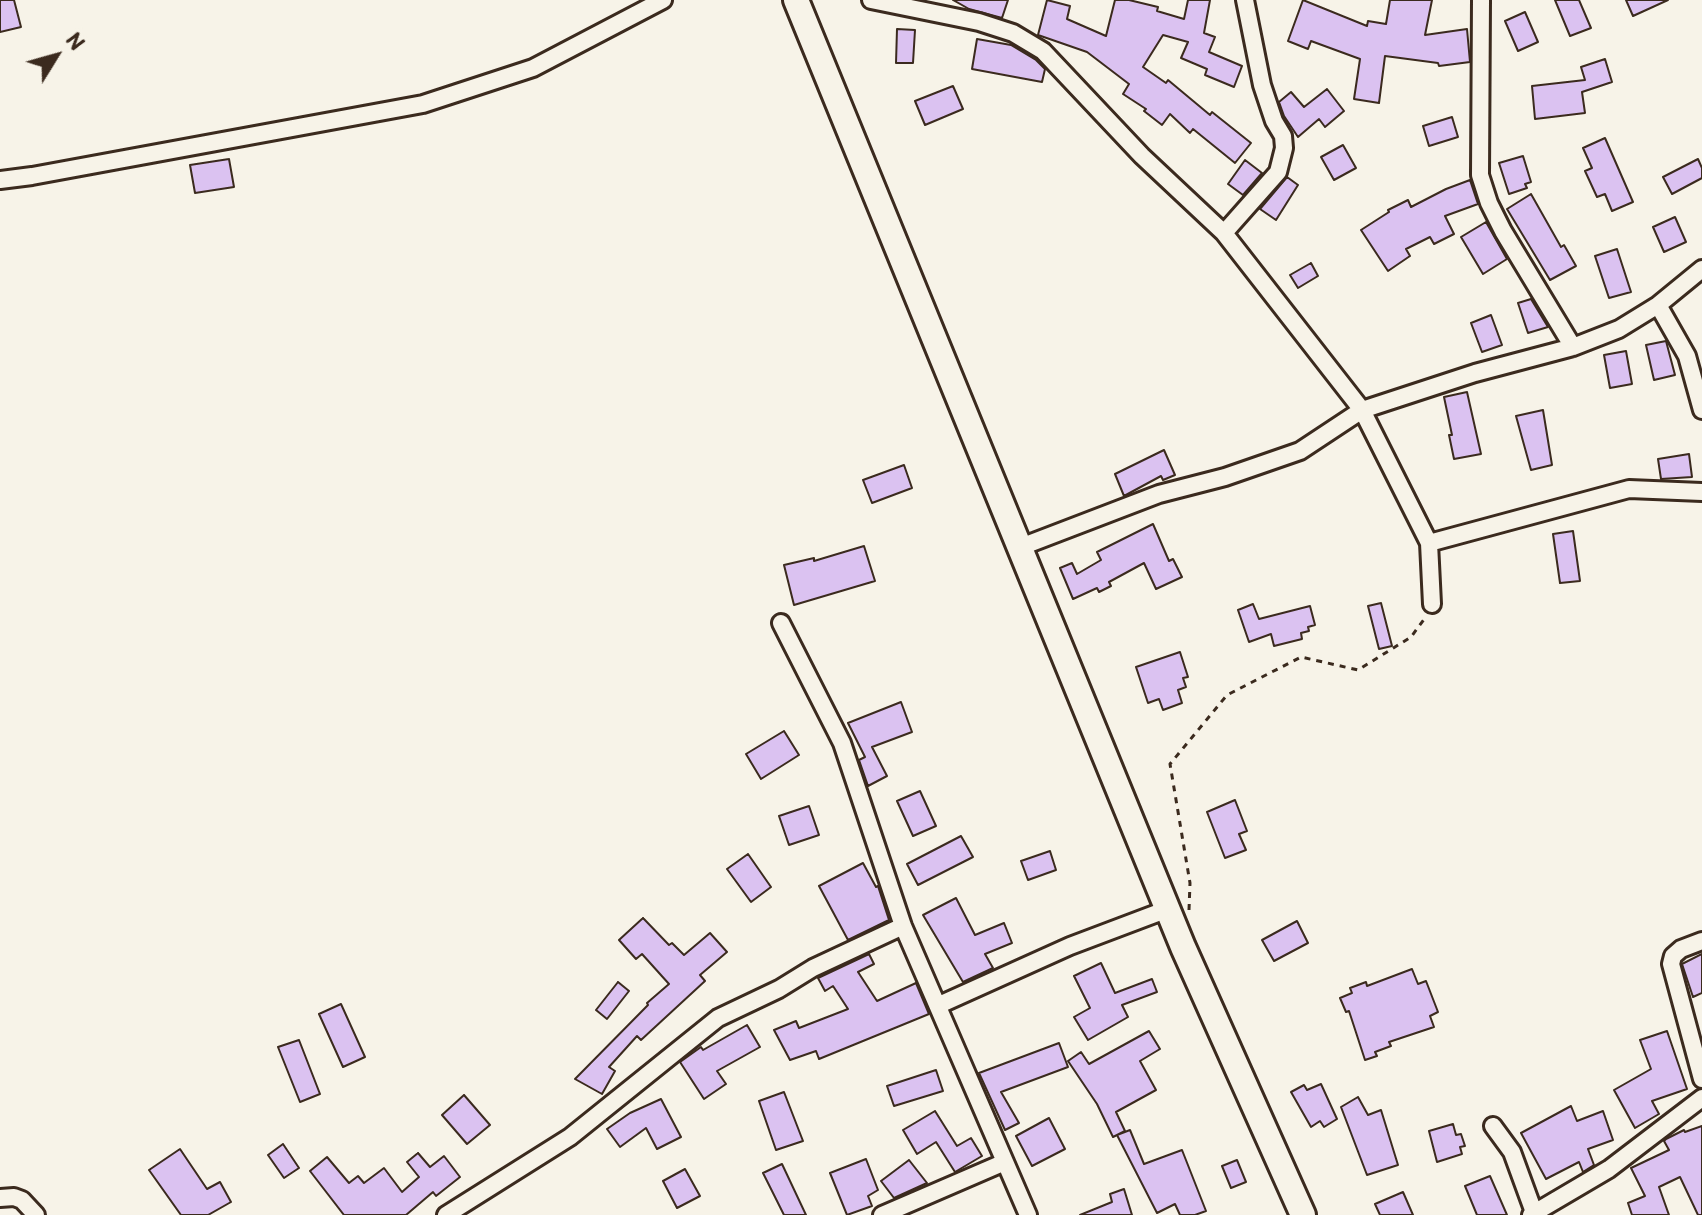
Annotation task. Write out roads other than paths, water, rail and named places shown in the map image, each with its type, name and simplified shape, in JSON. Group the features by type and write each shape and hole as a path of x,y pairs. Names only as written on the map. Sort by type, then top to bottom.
{"main road":[{"path":"796,0 1183,947 1303,1215"}],"street":[{"path":"0,180 48,174 423,104 533,68 663,0"},
{"path":"871,0 979,22 1013,33 1043,51 1142,156 1224,233 1362,410 1429,543 1432,604"},
{"path":"1224,233 1278,172 1284,148 1283,136 1274,121 1262,85 1245,0"},
{"path":"1481,0 1480,175 1503,231 1573,347"},
{"path":"1018,548 1159,494 1225,477 1300,451 1362,410 1475,373 1573,347 1619,329 1658,305 1702,269"},
{"path":"1658,305 1687,356 1702,410"},
{"path":"1429,543 1629,489 1702,492"},
{"path":"781,623 842,743 903,926 1028,1215"},
{"path":"939,1005 1070,946 1168,909"},
{"path":"446,1215 570,1137 718,1018 779,989 813,968 903,926"},
{"path":"1702,941 1681,949 1673,956 1671,964 1702,1079"},
{"path":"1493,1126 1512,1152 1533,1214 1609,1169 1702,1098"},
{"path":"882,1215 1005,1162"},
{"path":"0,1198 22,1200 36,1215"}]}
